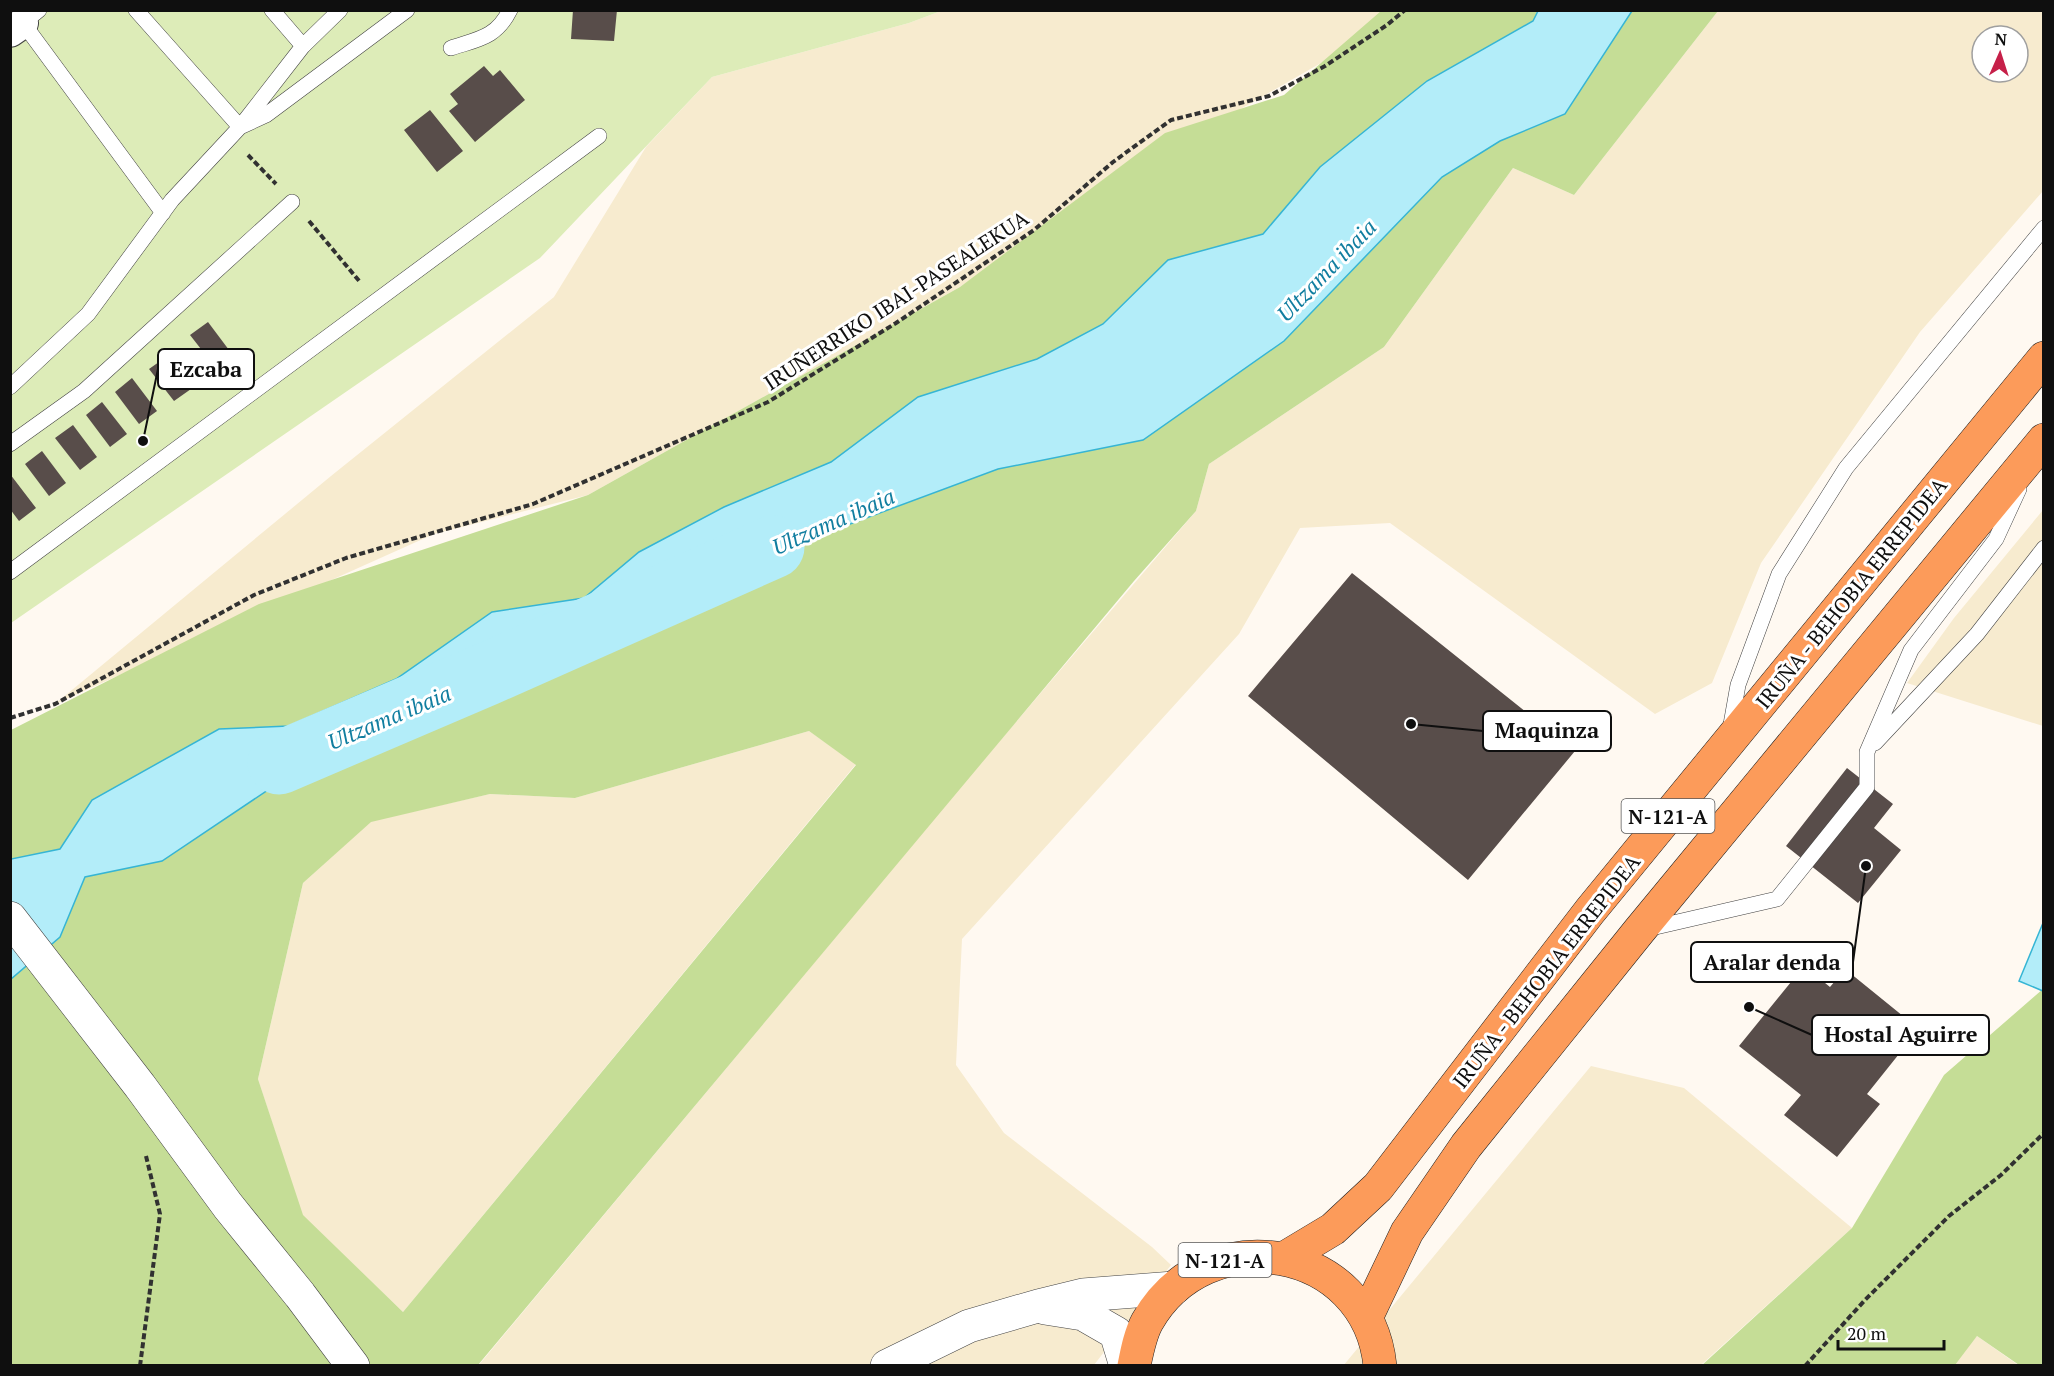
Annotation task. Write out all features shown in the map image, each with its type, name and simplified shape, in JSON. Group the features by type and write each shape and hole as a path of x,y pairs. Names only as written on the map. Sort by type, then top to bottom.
{"highway":[{"name":"IRUÑA - BEHOBIA ERREPIDEA","path":"1283,1259 1333,1229 1378,1187 1590,911 2043,358"},
{"name":"N-121-A","path":"1366,1318 1407,1232 1460,1154 1638,932 2042,442"},
{"name":"N-121-A","path":"1134,1365 1138,1344 1146,1323 1158,1304 1173,1288 1189,1276 1225,1260 1264,1256 1308,1266 1330,1279 1350,1297 1366,1318 1379,1350 1380,1365"}],"street":[{"path":"10,918 140,1086 228,1206 353,1365"},
{"path":"887,1365 969,1326 1038,1306 1083,1295 1173,1288"},
{"path":"1038,1306 1083,1314 1116,1333 1126,1365"}],"lane":[{"path":"136,10 235,132"},
{"path":"272,10 303,46"},
{"path":"10,387 88,314 163,213 235,132 303,46 340,10"},
{"path":"235,132 266,115 406,10"},
{"path":"451,48 491,34 504,23 510,10"},
{"path":"24,22 163,213"},
{"path":"10,572 599,135"},
{"path":"10,444 84,391 292,202"},
{"path":"1727,744 1738,685 1779,574 1846,468 2043,228"},
{"path":"1638,932 1777,899 1867,787 1867,752 1911,650 1996,538 2042,442"},
{"path":"1867,752 1977,633 2043,548"}],"path":[{"name":"IRUÑERRIKO IBAI-PASEALEKUA","path":"10,718 55,704 254,595 346,558 533,504 768,402 896,323 1034,230 1113,162 1172,120 1269,96 1325,66 1387,26 1405,10"},
{"path":"235,132 376,301"},
{"path":"1805,1365 1865,1300 1949,1216 2001,1176 2043,1133"},
{"path":"140,1365 160,1214 143,1145"}],"shaded area":[{"path":"941,11 1402,11 1387,25 1119,179 960,287 588,495 434,534 55,704 331,476 554,297 646,147 712,77 909,23"},
{"path":"1718,11 2043,11 2043,191 1920,332 1761,563 1712,683 1655,714 1390,523 1300,528 1239,634 962,939 956,1065 1004,1133 1152,1247 1171,1265 1094,1365 478,1366 969,777 1196,511 1209,464 1384,347 1513,168 1574,195"},
{"path":"2043,510 2043,726 1907,683 1954,618"},
{"path":"809,731 856,764 403,1312 302,1215 258,1079 303,883 371,821 490,794 575,798"},
{"path":"1591,1066 1684,1088 1852,1228 1701,1365 1343,1366"},
{"path":"1977,1336 2018,1365 1951,1366"}],"green space":[{"path":"11,11 941,11 909,23 712,77 540,258 11,623"},
{"path":"1381,11 1718,11 1574,195 1513,168 1384,347 1209,464 1196,511 1134,581 478,1365 11,1366 11,730 259,604 588,495 960,287 1165,133 1284,95","holes":["809,731 856,765 403,1312 303,1215 258,1079 303,883 371,822 490,794 575,798"]},
{"path":"2043,989 2043,1365 2019,1365 1977,1336 1955,1365 1701,1366 1852,1228 1944,1075"}],"water":[{"path":"1538,11 1632,11 1565,114 1500,141 1442,177 1284,341 1143,440 998,469 694,582 359,729 162,861 85,877 60,937 11,979 11,859 60,849 92,800 219,729 289,726 396,679 492,612 584,598 639,552 724,507 831,462 918,397 1037,359 1103,324 1168,260 1263,234 1320,167 1427,81 1533,21"},
{"path":"2043,923 2043,991 2019,981"}],"building":[{"path":"573,10 617,10 614,41 571,39"},
{"path":"484,66 493,76 500,70 525,100 475,142 449,111 458,104 450,94"},
{"path":"430,110 463,151 437,172 404,130"},
{"path":"208,322 232,354 215,367 190,335"},
{"path":"166,357 191,389 174,401 149,369"},
{"path":"132,378 157,411 139,424 115,392"},
{"path":"102,402 127,434 110,447 86,415"},
{"path":"73,425 97,457 80,470 55,438"},
{"path":"42,451 66,483 49,496 25,464"},
{"path":"10,474 36,508 19,521 10,509"},
{"path":"1352,573 1575,751 1468,880 1248,696"},
{"path":"1847,768 1893,804 1874,828 1901,850 1858,903 1786,846"},
{"path":"1804,966 1830,987 1845,969 1919,1029 1867,1094 1880,1104 1837,1157 1784,1115 1801,1095 1739,1046"}],"waterway":[{"name":"Ultzama ibaia","path":"279,763 773,547"}],"place":[{"name":"Ezcaba","path":"143,441"},
{"name":"Maquinza","path":"1411,724"},
{"name":"Aralar denda","path":"1866,866"},
{"name":"Hostal Aguirre","path":"1749,1007"}]}
